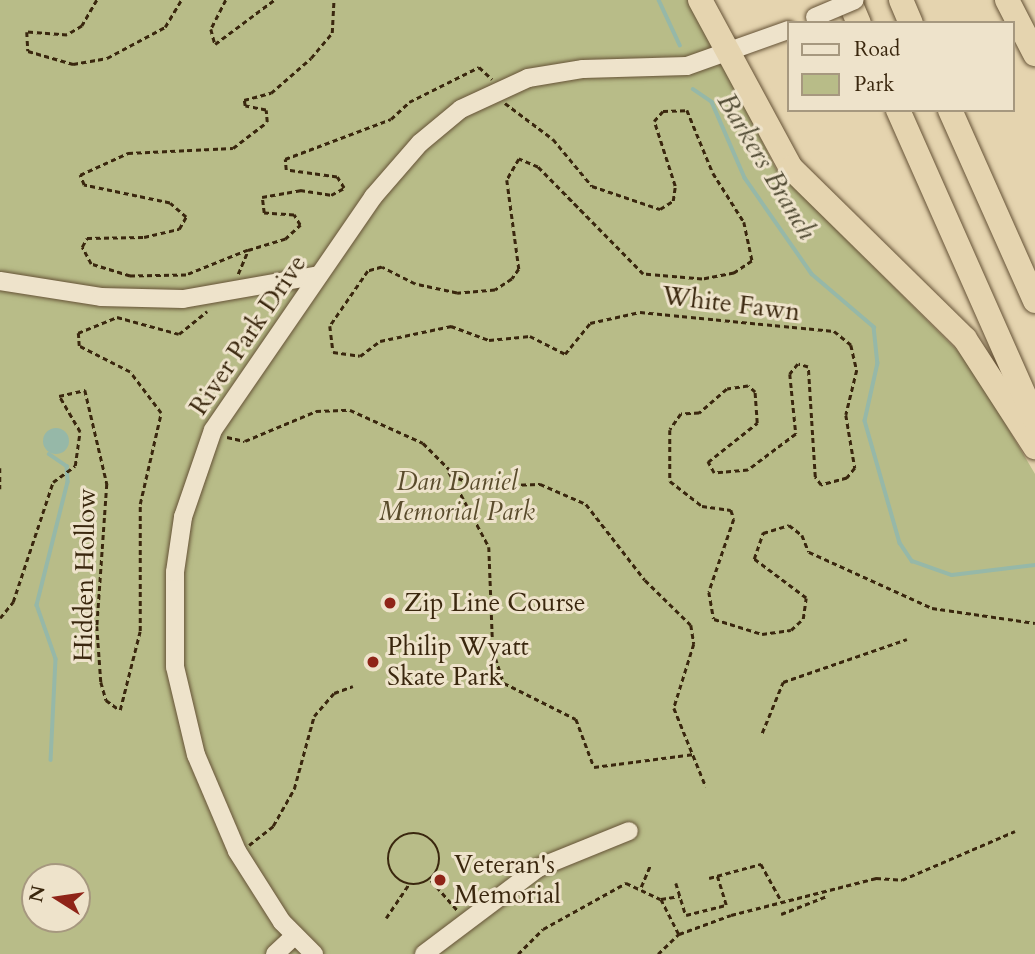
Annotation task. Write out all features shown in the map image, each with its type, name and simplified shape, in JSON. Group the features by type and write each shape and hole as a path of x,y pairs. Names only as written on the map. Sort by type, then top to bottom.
{"highway":[{"path":"700,0 725,55 791,168 965,339 1035,447"},
{"path":"849,0 858,21"},
{"path":"901,0 910,21"},
{"path":"1012,6 1035,54"},
{"path":"899,112 1035,419"},
{"path":"951,112 1035,301"}],"street":[{"path":"809,20 855,0"},
{"name":"River Park Drive","path":"314,954 294,936 237,851 196,755 175,667 172,621 183,517 213,430 319,275 420,143 461,109 498,90 551,73 687,66 725,55 786,31"},
{"path":"0,281 142,299 225,292 319,275"},
{"path":"424,954 465,919 538,867 629,831"},
{"path":"275,954 294,936"}],"path":[{"path":"97,0 82,26 66,35 27,32 28,51 72,64 107,58 165,27 181,0"},
{"path":"226,0 211,29 215,44 274,0"},
{"path":"248,250 186,275 131,276 91,264 82,247 87,238 144,237 178,229 186,217 170,203 84,185 80,174 128,153 233,148 268,117 261,107 245,106 244,100 271,93 311,58 332,33 334,0"},
{"name":"White Fawn","path":"248,250 285,239 300,225 294,215 264,213 262,197 300,190 331,195 344,188 337,177 286,170 285,159 391,119 409,102 480,67 488,69 498,90 592,186 660,209 673,201 676,186 653,121 663,111 687,110 713,173 741,215 752,261 734,273 702,279 643,274 538,167 519,159 507,180 519,269 512,279 495,290 457,293 415,285 383,267 368,271 330,326 333,352 360,356 380,341 451,326 489,340 530,336 565,354 590,323 640,312 834,331 851,345 857,369 846,415 855,468 847,478 821,485 815,477 808,367 797,364 790,374 796,434 748,470 714,473 708,461 757,423 755,391 748,386 727,389 699,413 681,414 670,430 670,481 702,506 731,510 734,519 709,592 714,619 762,634 791,630 803,619 806,598 754,559 763,533 789,525 802,534 809,552 932,608 1035,623"},
{"name":"Hidden Hollow","path":"0,618 13,602 41,509 60,474 69,469 80,432 57,402 65,392 85,390 107,484 97,626 101,682 106,700 120,710 139,631 140,503 161,413 130,372 79,346 78,333 117,317 179,334 225,292 248,250"},
{"path":"213,430 245,441 316,411 350,410 423,443 449,472 489,547 493,650 504,683 576,719 594,767 694,754"},
{"path":"0,468 0,489"},
{"path":"449,472 479,486 528,482 574,497 614,534 645,580 681,610 694,644 674,708 706,787"},
{"path":"762,733 783,682 907,639"},
{"path":"237,851 263,836 280,815 313,716 334,693 353,686"},
{"path":"781,914 876,878 902,880 1015,831"},
{"path":"386,918 408,885 430,880 440,866 437,846 421,834 408,833 393,844 388,862 408,885"},
{"path":"709,878 761,864 782,903"},
{"path":"641,887 650,866"},
{"path":"676,883 686,915 726,905 717,876"},
{"path":"430,880 465,919"},
{"path":"518,954 526,941 588,901 626,883 641,887 661,900 679,934"},
{"path":"658,954 679,934 782,903 830,894"},
{"path":"661,900 680,896"}],"green space":[{"name":"Dan Daniel Memorial Park","path":"0,0 691,0 776,169 969,362 1035,474 1035,954 0,954"}],"shaded area":[{"path":"56,428 65,432 69,441 65,450 56,454 47,450 43,441 47,432"}],"waterway":[{"name":"Barkers Branch","path":"659,0 680,45"},
{"name":"Barkers Branch","path":"693,89 712,102 745,178 812,274 874,327 878,363 865,421 900,543 912,561 952,575 1035,565"},
{"path":"49,454 67,466 68,482 37,605 56,659 51,760"}],"place":[{"name":"Zip Line Course","path":"390,603"},
{"name":"Philip Wyatt Skate Park","path":"373,662"},
{"name":"Veteran's Memorial","path":"440,880"}]}
